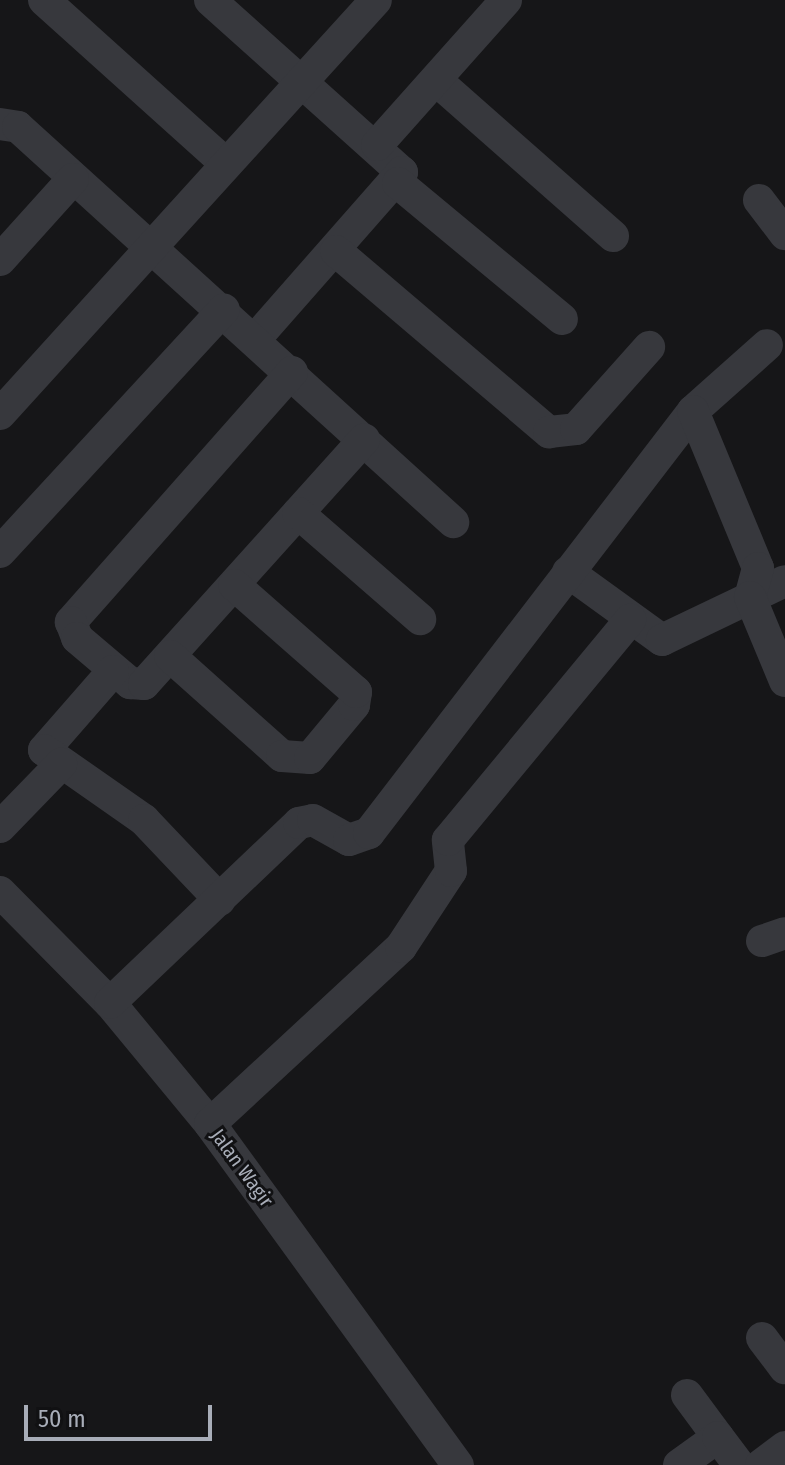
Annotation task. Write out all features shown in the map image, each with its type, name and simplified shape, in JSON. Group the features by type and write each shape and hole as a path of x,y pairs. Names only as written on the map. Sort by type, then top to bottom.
{"street":[{"path":"44,0 226,164"},
{"path":"0,414 376,0"},
{"path":"377,145 506,0"},
{"path":"228,6 302,83 398,166 398,183 257,337"},
{"path":"436,80 613,236"},
{"path":"0,124 18,127 73,179 257,337 453,522"},
{"path":"0,260 73,179"},
{"path":"398,183 562,319"},
{"path":"759,200 785,234"},
{"path":"336,251 549,432 576,429 649,347"},
{"path":"0,552 224,309"},
{"path":"110,1003 299,823 313,820 349,840 369,833 693,411 767,345"},
{"path":"292,372 71,622 72,633 113,671 139,686 170,656 364,440"},
{"path":"693,411 758,568 750,597 785,681"},
{"path":"298,513 420,619"},
{"path":"568,572 630,620 670,639 785,581"},
{"path":"170,656 274,750 299,763 310,758 354,705 356,692 234,585"},
{"path":"210,1124 401,947 450,874 448,840 630,620"},
{"path":"113,671 44,750 144,820 220,900"},
{"path":"0,827 61,764"},
{"name":"Jalan Wagir","path":"0,892 110,1003 210,1124 458,1465"},
{"path":"762,1338 785,1368"},
{"path":"687,1395 739,1465"},
{"path":"679,1465 718,1437"},
{"path":"761,1465 785,1447"}]}
